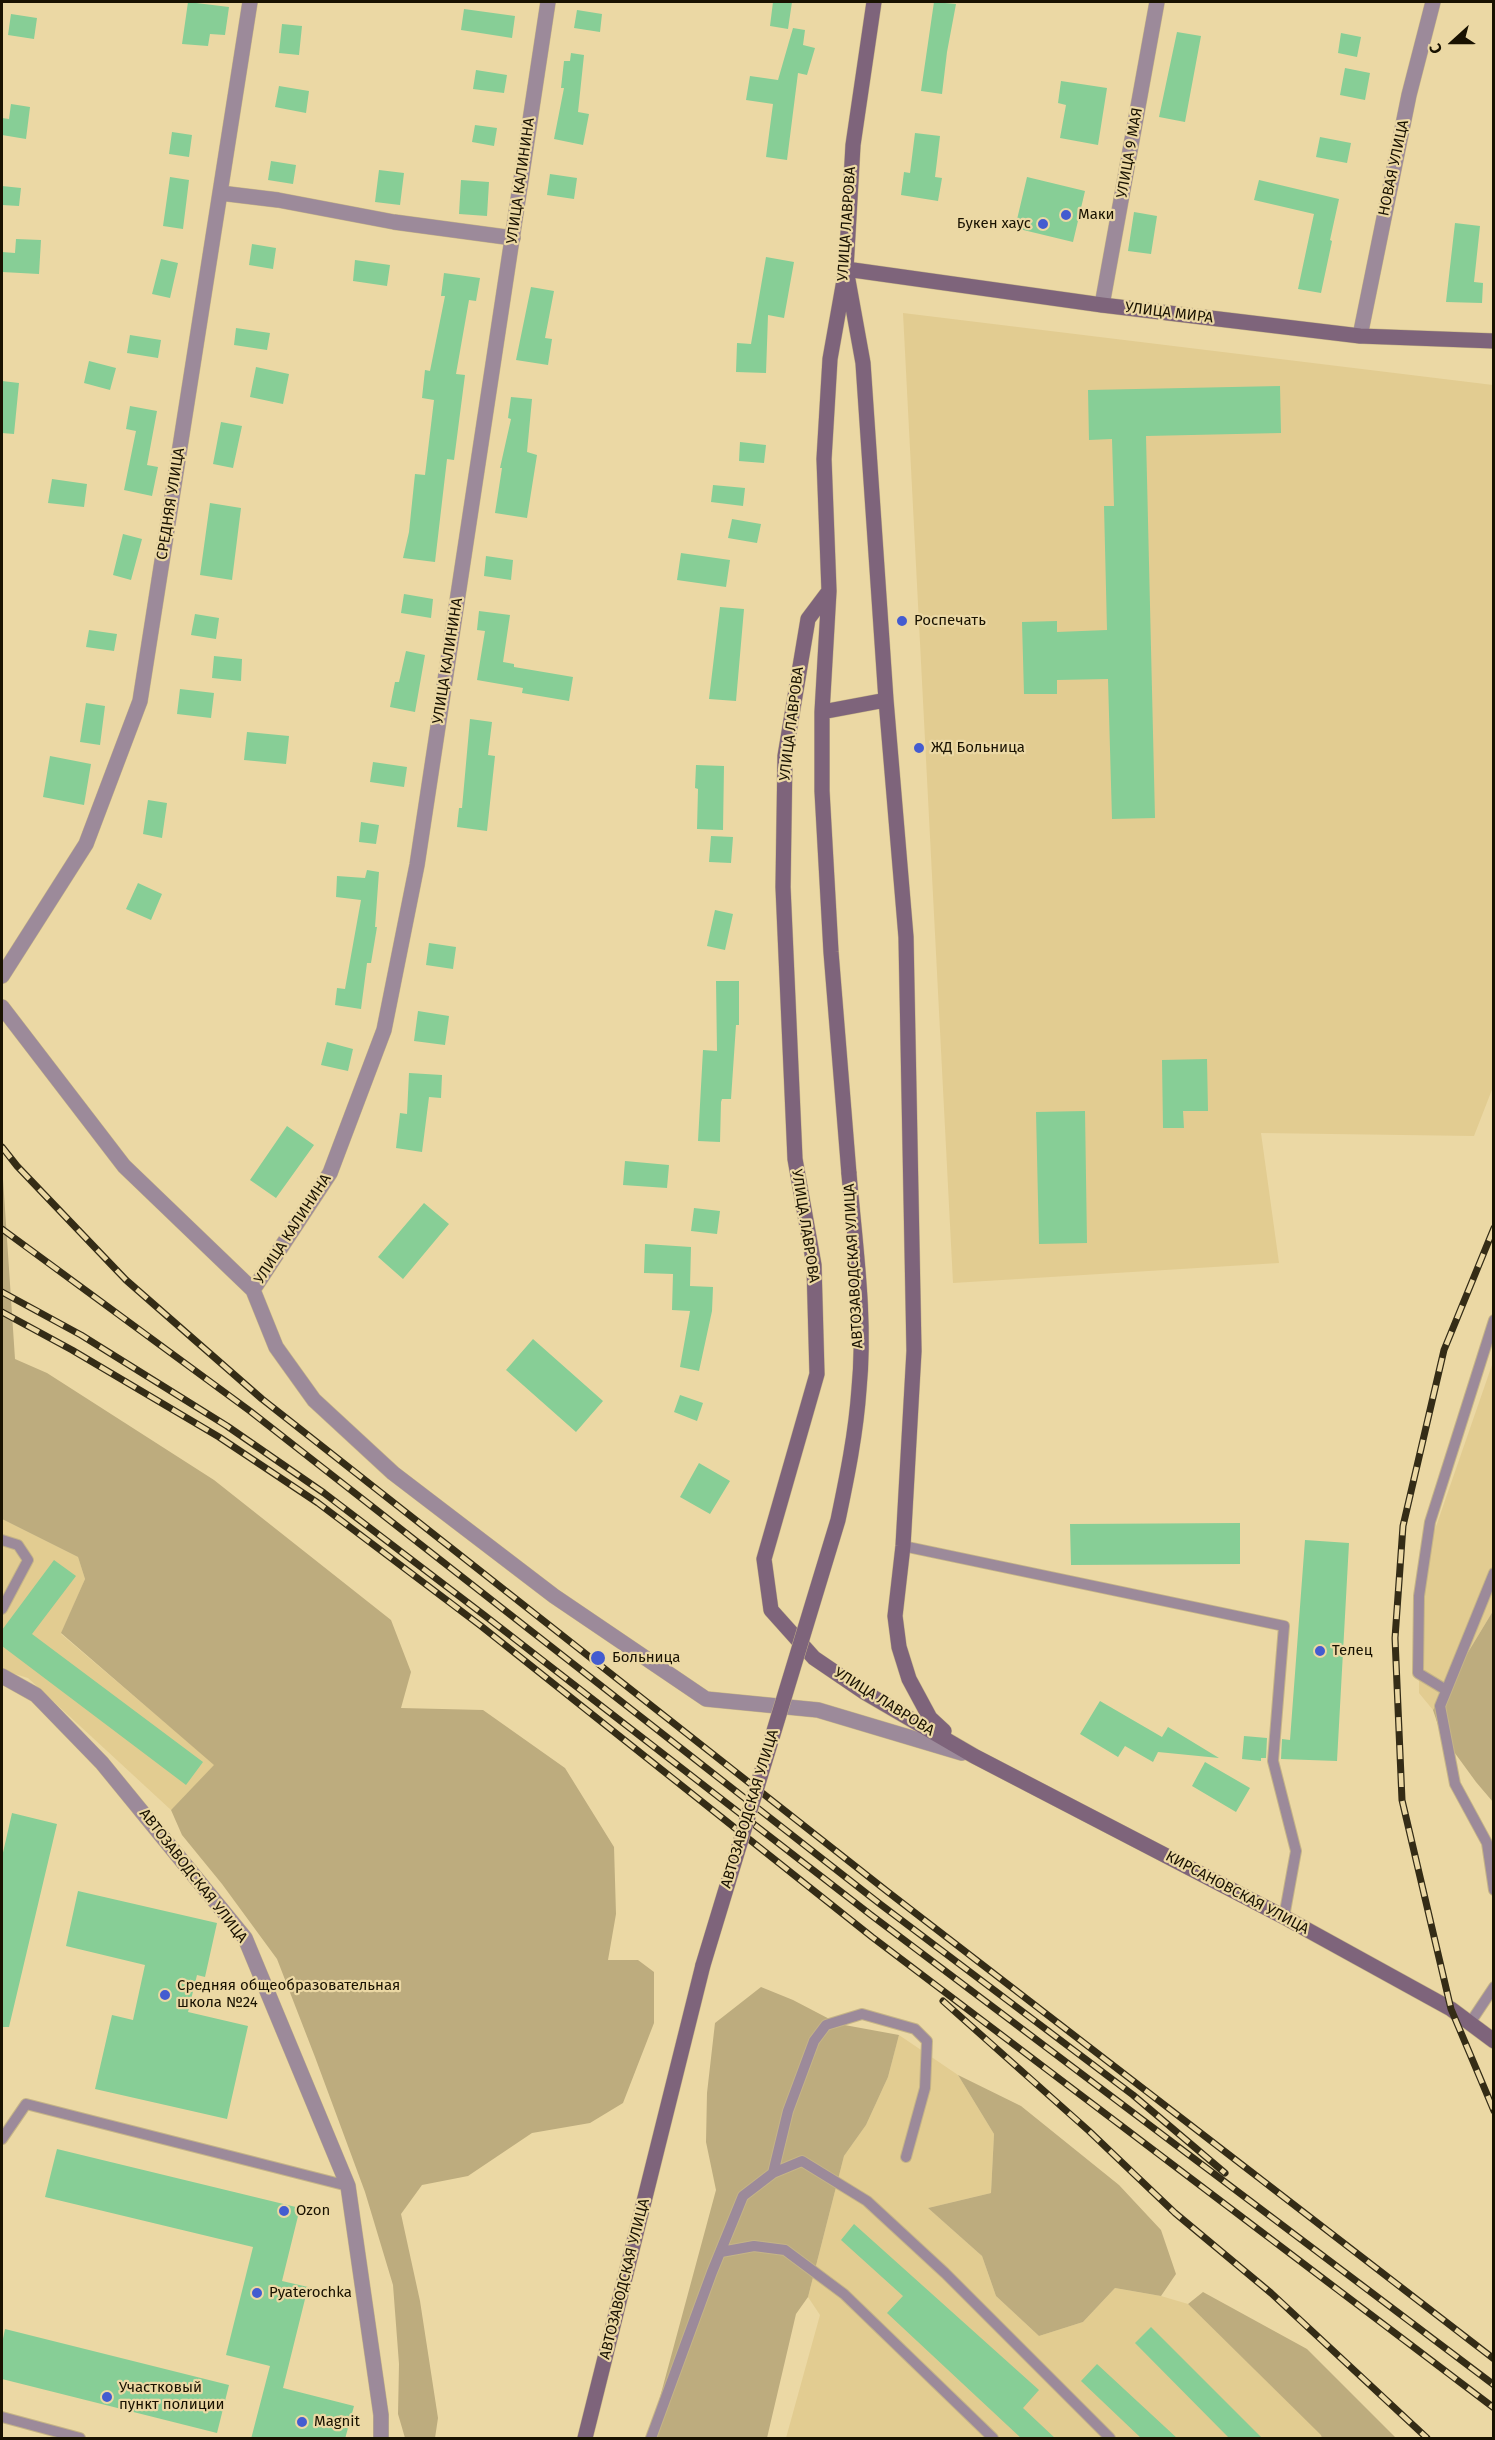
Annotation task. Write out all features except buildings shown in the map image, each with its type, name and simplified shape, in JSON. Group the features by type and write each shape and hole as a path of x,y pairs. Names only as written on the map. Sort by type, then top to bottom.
{"main road":[{"name":"УЛИЦА ЛАВРОВА","path":"849,1174 831,952 822,791 822,712 829,591 824,459 830,359 846,268 853,145 874,2"},
{"name":"УЛИЦА МИРА","path":"846,268 1102,305 1360,336 1494,341"},
{"path":"846,268 863,363 886,700 906,937 914,1351 903,1546 895,1616 898,1647 930,1718 974,1756"},
{"name":"УЛИЦА ЛАВРОВА","path":"829,591 807,619 785,756 783,887 795,1159 814,1265 817,1374 764,1559 771,1610 814,1658 864,1692 974,1756"},
{"path":"822,712 886,700"},
{"name":"АВТОЗАВОДСКАЯ УЛИЦА","path":"585,2439 703,1965 838,1520 851,1458 860,1387 860,1312 849,1174"},
{"name":"КИРСАНОВСКАЯ УЛИЦА","path":"974,1756 1284,1917 1451,2009 1490,2034"}],"street":[{"name":"СРЕДНЯЯ УЛИЦА","path":"2,976 86,844 140,701 250,2"},
{"name":"УЛИЦА КАЛИНИНА","path":"253,1290 330,1173 384,1030 417,865 548,2"},
{"name":"УЛИЦА 9 МАЯ","path":"1102,305 1157,2"},
{"name":"НОВАЯ УЛИЦА","path":"1360,336 1409,95 1433,2"},
{"path":"220,193 278,200 394,222 513,238"},
{"path":"2,1007 124,1166 253,1290 276,1347 314,1400 393,1473 554,1596 706,1699 818,1710 974,1756"},
{"name":"АВТОЗАВОДСКАЯ УЛИЦА","path":"2,1676 36,1695 102,1763 245,1938 348,2186 381,2415 381,2439"}],"lane":[{"path":"1446,1690 1418,1672 1419,1596 1430,1521 1494,1320"},
{"path":"2,1540 18,1545 28,1560 2,1609"},
{"path":"903,1546 1284,1626 1273,1761 1296,1851 1284,1917"},
{"path":"1494,1573 1440,1706 1455,1784 1487,1843 1494,1890"},
{"path":"1470,2023 1494,1987"},
{"path":"773,2173 788,2111 814,2041 826,2025 862,2014 915,2028 927,2041 926,2088 906,2157"},
{"path":"2,2139 27,2104 348,2186"},
{"path":"651,2439 743,2196 773,2173 802,2161 867,2201 945,2273 1110,2439"},
{"path":"721,2252 753,2246 785,2250 844,2294 993,2439"},
{"path":"2,2417 80,2439"}],"shaded area":[{"path":"903,313 1493,385 1493,1087 1474,1136 1261,1133 1279,1263 953,1283"},
{"path":"2,1164 15,1359 47,1373 214,1480 391,1620 411,1672 401,1708 483,1710 565,1768 614,1847 616,1914 608,1960 638,1960 654,1972 654,2023 623,2103 590,2123 532,2133 468,2176 422,2185 401,2214 420,2301 438,2418 435,2438 405,2438 398,2414 399,2364 393,2285 365,2192 277,1959 222,1884 182,1835 171,1810 214,1765 61,1633 85,1579 78,1557 2,1519"},
{"path":"1493,1362 1493,1611 1433,1710 1419,1693 1419,1603 1432,1538"},
{"path":"2,1519 78,1557 85,1579 61,1634 215,1765 171,1810 28,1678 2,1670"},
{"path":"1493,1611 1493,1802 1441,1734 1433,1710"},
{"path":"761,1987 793,2000 839,2024 899,2035 888,2077 866,2125 844,2156 808,2297 796,2314 767,2438 649,2438 716,2190 706,2142 707,2093 715,2023"},
{"path":"899,2035 958,2075 994,2134 991,2193 928,2208 982,2256 996,2296 1039,2336 1083,2322 1115,2288 1161,2296 1188,2304 1322,2435 1322,2438 786,2438 820,2315 808,2297 844,2156 866,2125 888,2077"},
{"path":"958,2075 1021,2106 1119,2185 1161,2230 1176,2274 1161,2296 1115,2288 1083,2322 1039,2336 996,2296 982,2256 928,2208 991,2193 994,2134"},
{"path":"1203,2292 1307,2349 1396,2438 1322,2438 1188,2304"}],"railway":[{"path":"2,1147 17,1166 126,1280 262,1399 888,1892 1494,2359"},
{"path":"1494,1228 1444,1350 1403,1526 1395,1638 1402,1800 1451,2009 1494,2111"},
{"path":"2,1229 250,1411 880,1904 1133,2095 1225,2173"},
{"path":"2,1292 81,1335 227,1426 324,1493 871,1915 1494,2385"},
{"path":"2,1312 72,1350 219,1437 318,1503 481,1626 872,1937 1494,2408"},
{"path":"943,2001 1089,2131 1175,2213 1271,2293 1427,2438"}],"place":[{"name":"Маки","path":"1066,215"},
{"name":"Букен хаус","path":"1043,224"},
{"name":"Роспечать","path":"902,621"},
{"name":"ЖД Больница","path":"919,748"},
{"name":"Телец","path":"1320,1651"},
{"name":"Больница","path":"598,1658"},
{"name":"Средняя общеобразовательная школа №24","path":"165,1995"},
{"name":"Ozon","path":"284,2211"},
{"name":"Pyaterochka","path":"257,2293"},
{"name":"Участковый пункт полиции","path":"107,2397"},
{"name":"Magnit","path":"302,2422"}]}
